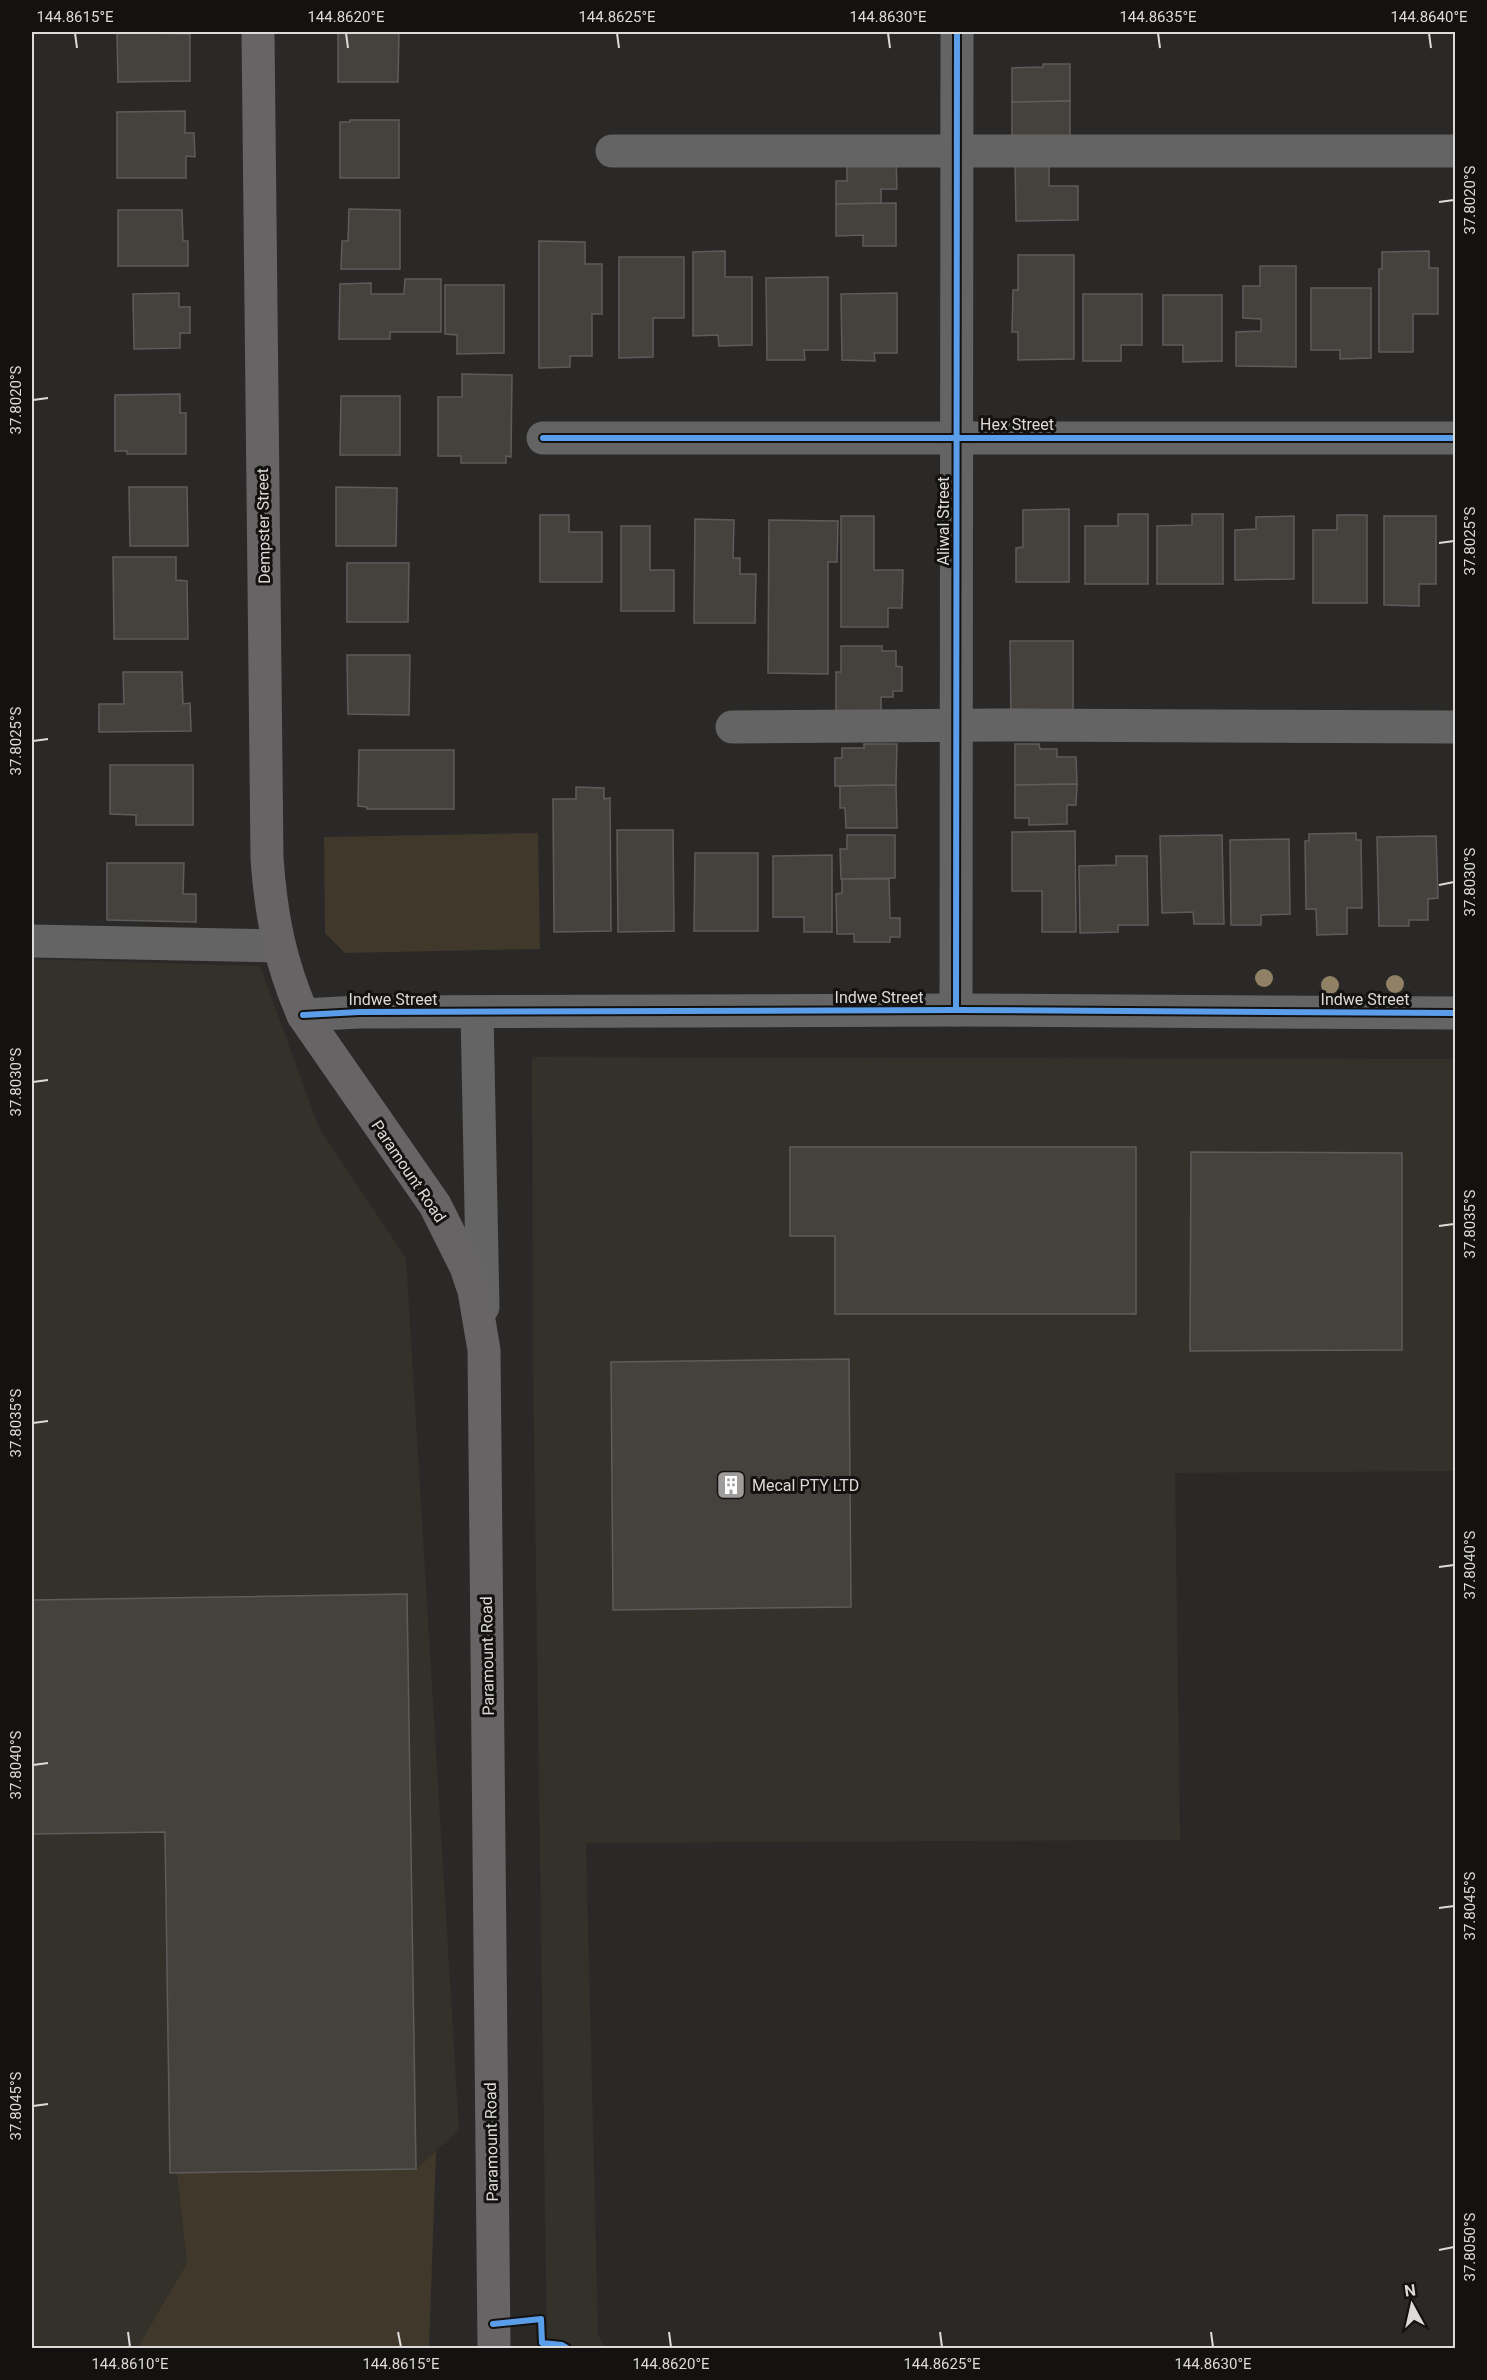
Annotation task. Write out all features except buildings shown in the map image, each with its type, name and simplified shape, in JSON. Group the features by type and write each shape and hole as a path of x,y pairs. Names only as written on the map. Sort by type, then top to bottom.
{"main road":[{"name":"Dempster Street","path":"258,32 267,858 270,904 278,946 289,982 303,1015"},
{"name":"Paramount Road","path":"303,1015 435,1205 466,1267 474,1291 484,1350 494,2349"}],"street":[{"name":"Aliwal Street","path":"956,1010 957,32"},
{"path":"612,151 1455,151"},
{"name":"Hex Street","path":"543,438 1455,438"},
{"path":"732,727 1455,727"},
{"path":"32,941 278,946"},
{"name":"Indwe Street","path":"303,1015 956,1010 1455,1013"},
{"path":"477,1012 484,1350"}],"shaded area":[{"path":"538,833 540,949 345,953 325,933 324,837"},
{"path":"32,959 260,966 319,1128 406,1258 459,2130 416,2169 178,2173 187,2263 137,2348 32,2348"},
{"path":"532,1057 1455,1059 1455,1471 1175,1473 1180,1840 586,1843 598,2334 605,2348 547,2348 533,1361"},
{"path":"436,2151 429,2348 137,2348 187,2263 177,2173 416,2169"}],"cycle path":[{"path":"956,1010 957,32"},
{"path":"543,438 1456,438"},
{"path":"303,1015 359,1012 956,1010 1456,1013"},
{"path":"493,2324 541,2319 542,2343 562,2345 567,2348"}],"place":[{"name":"Mecal PTY LTD","path":"731,1485"}]}
